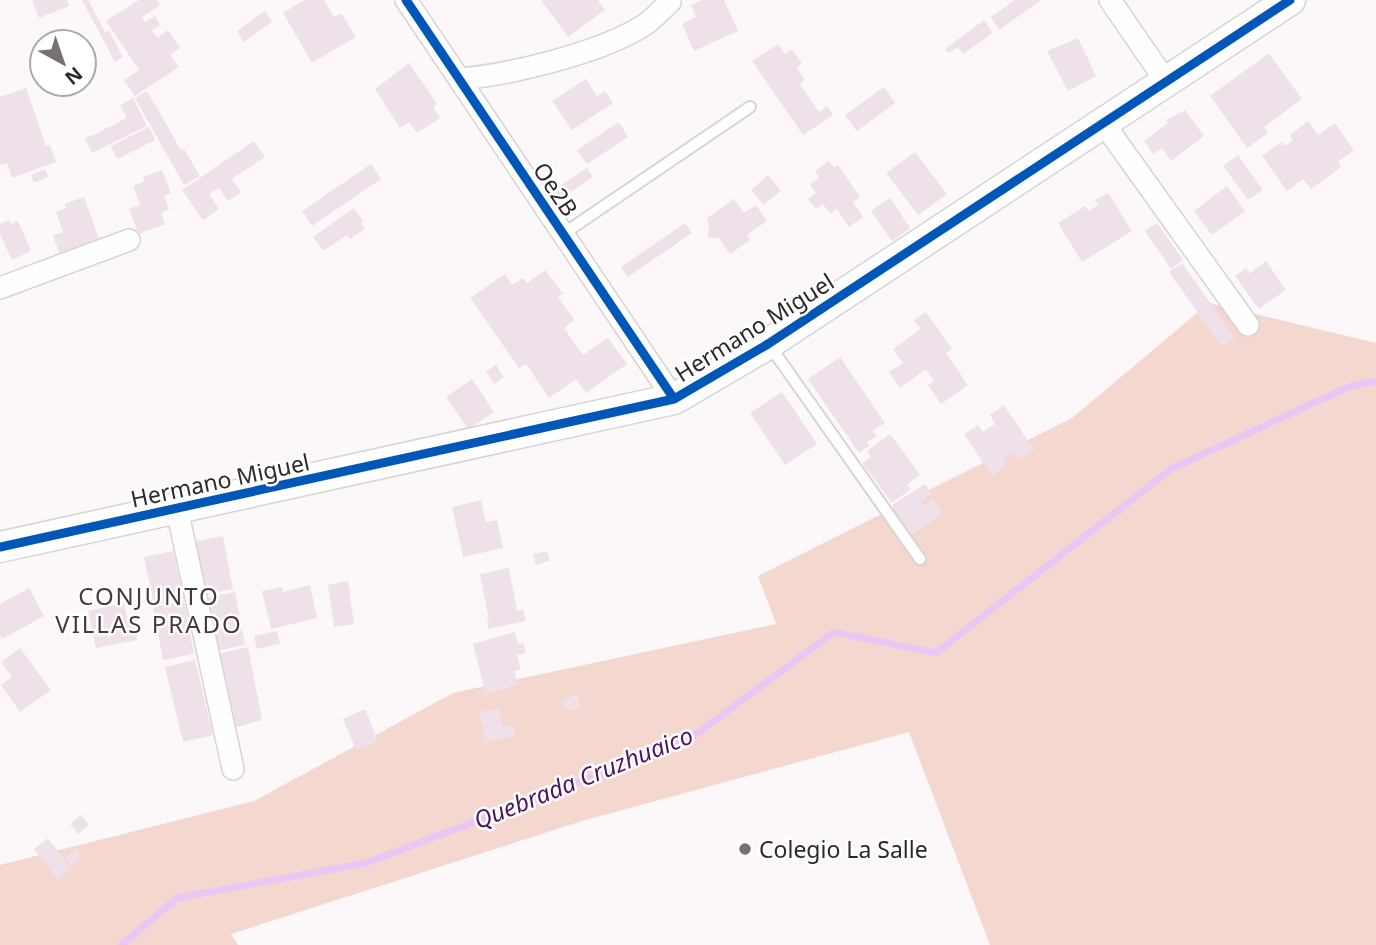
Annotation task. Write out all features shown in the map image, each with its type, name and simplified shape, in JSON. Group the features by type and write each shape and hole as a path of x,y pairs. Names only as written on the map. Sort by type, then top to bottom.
{"street":[{"name":"Oe2B","path":"406,0 674,400"},
{"path":"1110,0 1167,83"},
{"name":"Hermano Miguel","path":"0,547 674,400 768,344 1290,0"},
{"path":"460,79 477,78 542,63 606,44 646,24 670,2"},
{"path":"1104,124 1248,325"},
{"path":"0,288 129,240"},
{"path":"177,509 233,769"}],"lane":[{"path":"563,234 750,107"},
{"path":"768,344 920,559"}],"shaded area":[{"path":"1209,303 1376,343 1376,945 990,945 909,732 582,821 231,934 238,945 0,945 0,865 254,801 453,693 776,624 758,576 1072,418"}],"building":[{"path":"32,0 67,0 69,6 39,18"},
{"path":"82,0 88,0 105,32 109,31 123,57 115,62"},
{"path":"139,0 157,0 160,5 142,17 145,22 155,16 160,25 152,30 157,38 168,30 180,48 170,55 179,67 135,96 124,80 139,70 106,21"},
{"path":"304,0 324,0 334,17 341,13 356,37 312,63 283,13"},
{"path":"541,0 598,0 605,10 568,37"},
{"path":"702,0 724,0 738,31 694,51 682,24 696,17 691,5"},
{"path":"1015,0 1041,0 999,30 991,17"},
{"path":"265,11 272,22 244,42 237,31"},
{"path":"984,20 993,33 963,54 958,47 948,53 945,49"},
{"path":"1078,38 1096,76 1068,91 1047,51"},
{"path":"778,44 785,54 792,49 802,64 797,68 805,80 800,84 819,112 827,106 833,115 803,135 752,61"},
{"path":"1269,53 1302,99 1264,127 1268,133 1247,148 1210,96"},
{"path":"409,63 437,104 433,106 440,118 417,133 409,122 400,128 375,89"},
{"path":"586,79 597,96 605,91 613,103 572,130 552,101"},
{"path":"884,87 895,103 857,131 845,115"},
{"path":"26,88 46,146 50,145 56,162 12,178 7,163 0,165 0,97"},
{"path":"147,91 181,150 184,149 200,176 184,185 135,98"},
{"path":"133,98 147,126 92,153 85,139 127,118 120,105"},
{"path":"1185,110 1204,136 1171,161 1162,148 1153,154 1144,141 1168,123 1166,120"},
{"path":"1308,121 1318,135 1335,123 1354,150 1338,162 1341,167 1311,189 1303,179 1287,191 1262,156 1281,142 1285,146 1293,140 1290,135"},
{"path":"619,122 628,137 587,164 577,150"},
{"path":"149,127 155,140 117,159 111,146"},
{"path":"254,141 265,157 232,179 241,192 228,201 219,188 209,194 219,209 203,220 182,190"},
{"path":"915,152 947,194 918,215 886,173"},
{"path":"1238,155 1263,190 1248,200 1223,166"},
{"path":"829,161 834,168 838,165 860,197 853,202 863,217 849,227 837,209 830,214 823,204 816,209 808,199 816,193 810,184 819,178 815,171"},
{"path":"371,164 381,179 312,226 302,211"},
{"path":"587,168 593,177 559,200 553,191"},
{"path":"45,169 48,177 34,183 31,175"},
{"path":"162,170 171,193 164,196 169,209 161,213 165,224 139,234 129,209 140,205 133,186 145,181 143,177"},
{"path":"768,175 781,191 764,205 751,190"},
{"path":"1227,186 1245,211 1212,235 1194,211"},
{"path":"1108,193 1132,231 1082,262 1058,223 1085,206 1089,211 1098,205 1095,200"},
{"path":"84,197 101,245 62,260 53,236 63,232 56,212 66,208 65,204"},
{"path":"890,198 910,228 892,241 871,211"},
{"path":"734,199 744,213 756,205 767,221 747,235 750,240 730,254 719,238 708,237 707,218"},
{"path":"354,208 365,229 350,239 347,235 323,251 313,237"},
{"path":"9,220 11,224 18,221 31,251 12,260 0,234 0,224"},
{"path":"685,223 692,233 628,277 621,267"},
{"path":"1157,223 1183,260 1171,269 1145,231"},
{"path":"1266,261 1286,290 1259,309 1235,276 1246,268 1250,273"},
{"path":"1182,263 1235,338 1222,347 1169,272"},
{"path":"545,270 563,294 558,297 574,320 564,328 583,355 608,338 627,364 586,393 576,379 549,398 526,364 519,368 470,298 505,274 512,285 523,278 527,283"},
{"path":"926,312 952,349 946,353 968,385 941,404 928,385 934,381 926,369 900,388 889,372 903,363 893,349 921,329 914,320"},
{"path":"840,357 885,423 873,430 877,436 867,442 869,446 859,453 808,379"},
{"path":"496,365 504,377 494,384 486,371"},
{"path":"472,379 494,412 468,429 446,397"},
{"path":"782,392 817,444 785,465 750,413"},
{"path":"1004,405 1034,450 1019,460 1014,453 1003,460 1007,466 992,476 964,434 978,425 983,432 995,424 990,415"},
{"path":"890,434 920,475 907,485 911,489 892,503 862,463 871,457 867,451"},
{"path":"925,484 932,494 921,501 922,506 933,499 943,514 911,535 892,505"},
{"path":"481,500 486,522 497,520 503,548 463,557 452,507"},
{"path":"223,536 233,589 202,595 192,542"},
{"path":"173,551 184,599 154,605 144,557"},
{"path":"547,551 550,561 536,565 533,554"},
{"path":"509,568 517,611 523,609 526,621 488,629 489,620 480,574"},
{"path":"348,581 354,624 334,627 328,585"},
{"path":"310,585 317,618 271,629 262,591 282,587 283,592"},
{"path":"29,588 44,616 2,639 0,604"},
{"path":"235,592 245,645 215,651 204,598"},
{"path":"184,601 194,654 163,660 153,607"},
{"path":"124,603 127,617 133,617 137,640 96,648 88,611"},
{"path":"277,631 280,644 257,649 254,636"},
{"path":"515,632 518,644 523,643 526,653 517,655 521,669 514,671 518,685 486,694 473,644"},
{"path":"248,647 262,720 234,728 217,654"},
{"path":"20,648 51,690 20,712 1,685 12,677 1,662"},
{"path":"195,660 213,735 183,742 165,667"},
{"path":"577,695 581,708 570,711 570,708 564,709 562,700"},
{"path":"499,708 503,727 513,724 515,736 486,742 479,712"},
{"path":"365,709 378,741 356,750 343,719"},
{"path":"81,815 89,825 78,834 70,824"},
{"path":"48,838 72,869 58,880 34,849"},
{"path":"76,849 82,856 71,865 65,857"}],"waterway":[{"name":"Quebrada Cruzhuaico","path":"122,945 177,898 366,863 687,741 834,632 936,653 1171,469 1348,387 1376,381"}],"cycle path":[{"path":"406,0 674,399"},
{"path":"0,547 674,399 768,344 1290,0"}],"place":[{"name":"Colegio La Salle","path":"745,849"}],"district":[{"name":"CONJUNTO VILLAS PRADO","path":"149,609"}]}
